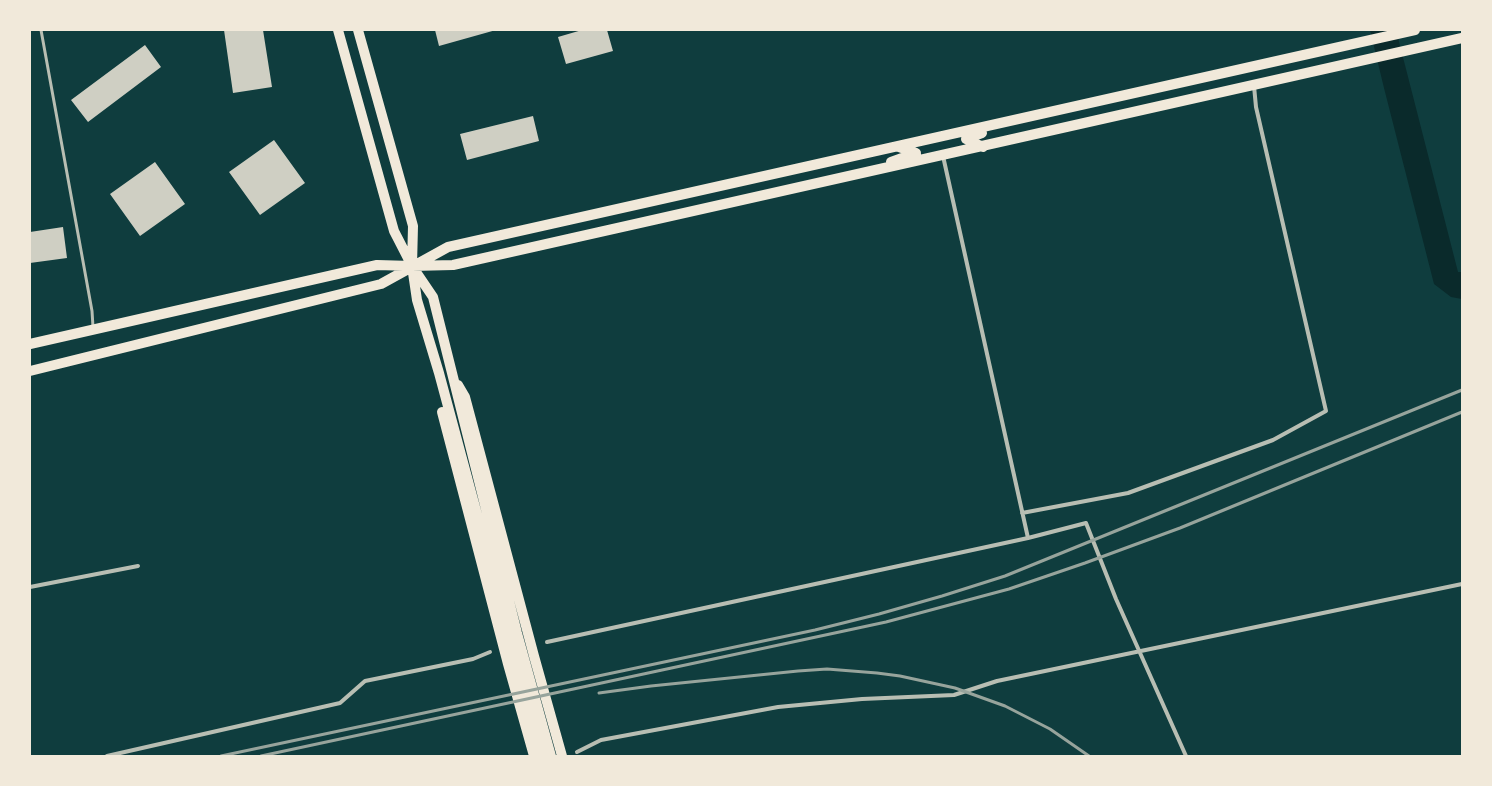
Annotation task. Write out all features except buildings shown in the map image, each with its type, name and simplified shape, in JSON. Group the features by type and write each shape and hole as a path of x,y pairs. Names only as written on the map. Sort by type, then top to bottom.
{"main road":[{"path":"338,30 394,231 412,266 433,297 517,633 551,756"},
{"path":"358,30 413,226 412,266 417,300 439,373 542,756"},
{"path":"30,371 381,284 448,247 1415,30"},
{"path":"30,344 377,265 453,265 943,156 1462,38"},
{"path":"983,147 966,139 1018,120"},
{"path":"849,177 916,153 899,147"},
{"path":"439,373 438,396 508,664 534,756"},
{"path":"451,373 465,397 562,756"}],"street":[{"path":"1022,513 1128,493 1273,440 1326,411 1256,107 1254,85"},
{"path":"943,156 1028,538"},
{"path":"547,642 1028,538 1086,523 1116,599 1186,756"},
{"path":"30,588 138,566"},
{"path":"577,752 601,740 778,707 862,699 954,695 997,681 1139,650 1462,584"},
{"path":"107,756 340,703 365,681 473,659 490,652"}],"lane":[{"path":"41,30 92,311 93,330"}],"water":[{"path":"1370,30 1396,30 1458,272 1462,272 1462,299 1451,297 1434,284"}],"railway":[{"path":"221,756 815,630 942,596 1005,576 1462,390"},
{"path":"261,756 886,622 1009,589 1180,528 1462,412"},
{"path":"599,693 651,686 798,671 827,669 877,673 900,676 955,688 1005,706 1050,729 1089,756"}]}
